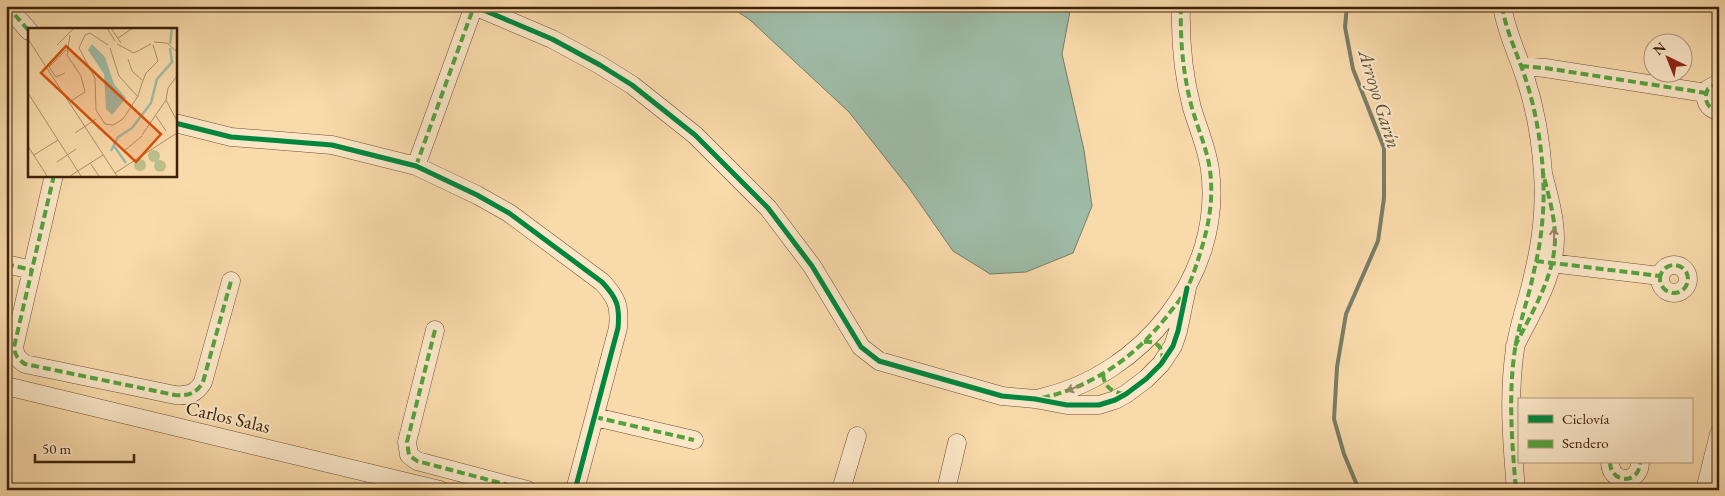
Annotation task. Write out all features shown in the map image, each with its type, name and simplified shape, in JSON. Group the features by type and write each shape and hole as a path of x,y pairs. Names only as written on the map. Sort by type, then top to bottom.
{"street":[{"path":"7,6 28,30"},
{"path":"416,166 474,6 552,39 600,65 632,85 695,135 768,208 812,266 861,347 871,356 889,364 992,393 1079,406 1099,405 1126,394 1146,379 1161,364 1173,346 1187,288 1208,230 1211,192 1210,169 1183,69 1181,6"},
{"path":"1502,6 1508,30 1525,78 1537,131 1543,173 1554,222 1555,238 1544,262 1516,346 1511,378 1516,451 1516,490"},
{"path":"1521,66 1712,88 1705,98 1708,106 1719,111"},
{"path":"176,123 231,136 332,145 416,166 477,195 509,213 602,282 612,292 617,303 618,328 575,490"},
{"path":"54,176 14,347 18,360 25,364 183,395 191,394 203,382 231,281"},
{"path":"1544,262 1660,276"},
{"path":"6,264 32,270"},
{"path":"1035,399 1061,394 1086,383 1104,374 1126,358 1144,342 1165,318 1187,288"},
{"path":"435,330 407,442 409,456 417,460 526,490"},
{"path":"1144,342 1156,343 1160,347 1163,352 1161,364"},
{"path":"1104,374 1107,386 1117,393 1126,394"},
{"name":"Carlos Salas","path":"6,386 440,490"},
{"path":"594,417 694,440"},
{"path":"1705,490 1719,434"},
{"path":"841,490 856,436"},
{"path":"946,490 957,443"},
{"path":"1610,464 1615,475 1624,479 1629,479 1637,474 1640,464"}],"shaded area":[{"path":"729,6 1071,6 1062,54 1084,150 1092,206 1073,253 1026,272 990,274 953,251 909,188 849,112 750,20"}],"waterway":[{"name":"Arroyo Garín","path":"1347,6 1345,27 1353,69 1384,148 1384,198 1378,241 1346,314 1337,367 1334,419 1344,454 1359,490"}],"marked path":[{"path":"7,6 28,30"},
{"path":"416,166 474,6"},
{"path":"1042,398 1061,393 1096,378 1127,357 1155,331 1175,306 1185,292 1195,270 1207,227 1211,205 1211,182 1207,154 1186,83 1181,32 1181,6"},
{"path":"1502,6 1535,112 1543,173"},
{"path":"1521,66 1706,93"},
{"path":"1719,83 1708,89 1706,96 1709,106 1719,111"},
{"path":"1515,346 1522,333 1535,307 1547,280 1554,252 1554,222 1543,173 1543,210 1539,247 1517,339 1515,349 1513,367 1511,420 1516,490"},
{"path":"54,176 14,347 17,357 25,364 175,395 191,393 198,389 203,382 231,281"},
{"path":"1536,261 1660,276"},
{"path":"6,264 32,270"},
{"path":"1674,265 1684,269 1688,279 1684,289 1674,293 1664,289 1660,279 1664,269 1674,265"},
{"path":"435,330 407,442 409,455 417,461 527,490"},
{"path":"1144,342 1153,342 1159,346 1162,353 1162,361"},
{"path":"1103,374 1109,388 1124,394"},
{"path":"595,417 694,440"},
{"path":"1610,464 1615,475 1625,479 1635,475 1639,470 1640,464"}],"cycle path":[{"path":"474,6 552,39 600,65 632,85 695,135 768,208 812,266 861,347 879,361 1002,396 1035,399 1067,405 1099,405 1126,394 1146,379 1161,364 1173,346 1187,288"},
{"path":"176,123 231,137 332,145 416,166 477,195 509,213 602,282 611,293 618,308 618,328 575,490"}]}
